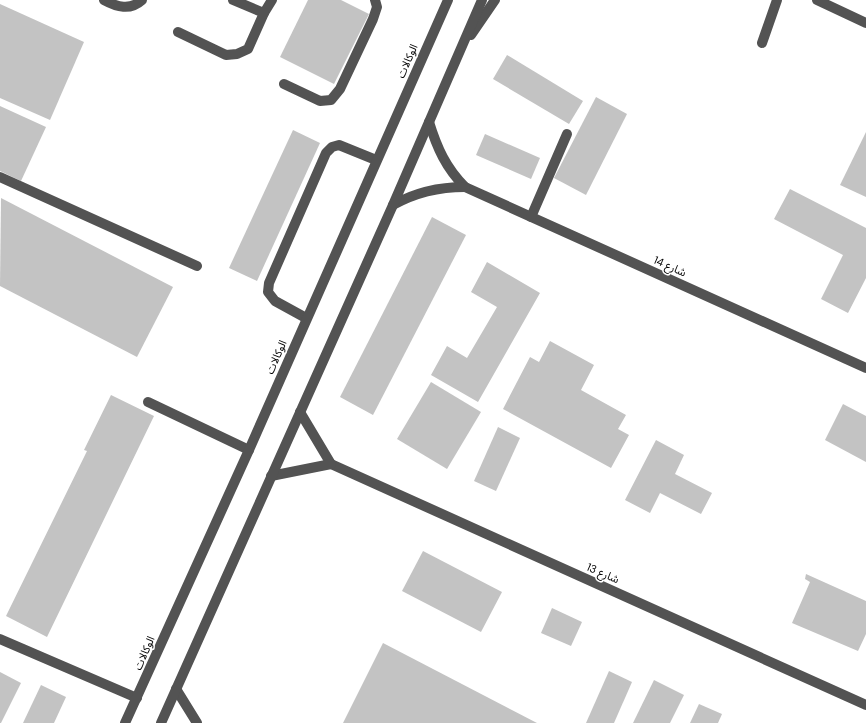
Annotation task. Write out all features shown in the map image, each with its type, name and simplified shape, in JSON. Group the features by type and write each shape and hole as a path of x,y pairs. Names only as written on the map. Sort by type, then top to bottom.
{"street":[{"path":"104,0 121,8 136,5 142,0"},
{"path":"233,0 264,13"},
{"path":"178,32 226,55 237,54 248,49 264,13 272,0"},
{"path":"284,84 320,101 330,100 340,89 373,19 377,7 375,0"},
{"name":"الوكالات","path":"125,723 249,450 306,318 448,0"},
{"path":"161,723 393,205 482,0"},
{"path":"461,48 481,22 495,0"},
{"path":"762,43 777,0"},
{"path":"817,0 866,23"},
{"name":"شارع 14","path":"429,122 442,158 452,174 465,187 866,368"},
{"path":"531,217 567,134"},
{"path":"306,318 275,302 268,292 269,283 326,152 332,147 339,145 376,160"},
{"path":"0,177 197,266"},
{"name":"شارع 14","path":"393,205 408,196 426,190 446,187 465,187"},
{"path":"148,402 249,450"},
{"path":"271,476 331,464 300,412"},
{"name":"شارع 13","path":"331,464 866,705"},
{"path":"0,640 137,698"},
{"path":"176,689 198,723"}],"building":[{"path":"308,0 341,0 369,14 334,84 280,57"},
{"path":"0,4 84,42 50,120 0,98"},
{"path":"507,55 583,101 569,124 493,79"},
{"path":"596,97 627,114 586,195 554,178"},
{"path":"0,106 46,127 21,181 0,171"},
{"path":"293,130 320,143 257,281 229,268"},
{"path":"866,132 866,197 840,185"},
{"path":"485,134 540,158 531,179 476,155"},
{"path":"790,189 866,228 866,278 848,313 821,299 843,255 774,219"},
{"path":"1,198 173,287 137,357 0,286"},
{"path":"432,217 466,235 373,415 340,397"},
{"path":"487,262 540,293 478,402 431,375 447,346 467,358 497,307 471,292"},
{"path":"550,341 594,365 581,390 626,415 618,429 629,435 611,468 503,409 530,357 539,362"},
{"path":"431,382 481,412 447,469 397,439"},
{"path":"111,395 154,416 47,637 6,616 87,451 84,450"},
{"path":"843,404 866,416 866,462 825,440"},
{"path":"498,427 520,438 496,491 474,481"},
{"path":"656,440 684,455 675,474 712,493 701,514 660,493 650,513 625,500"},
{"path":"423,551 502,592 481,632 402,591"},
{"path":"806,574 866,601 866,634 858,651 792,623 810,582 805,579"},
{"path":"552,608 582,622 571,646 541,633"},
{"path":"383,643 537,723 343,723"},
{"path":"609,671 632,682 614,723 586,723"},
{"path":"0,672 21,683 1,723 0,723"},
{"path":"654,680 684,695 670,723 633,723"},
{"path":"41,685 66,697 54,723 23,723"},
{"path":"699,704 722,714 718,723 690,723"}]}
